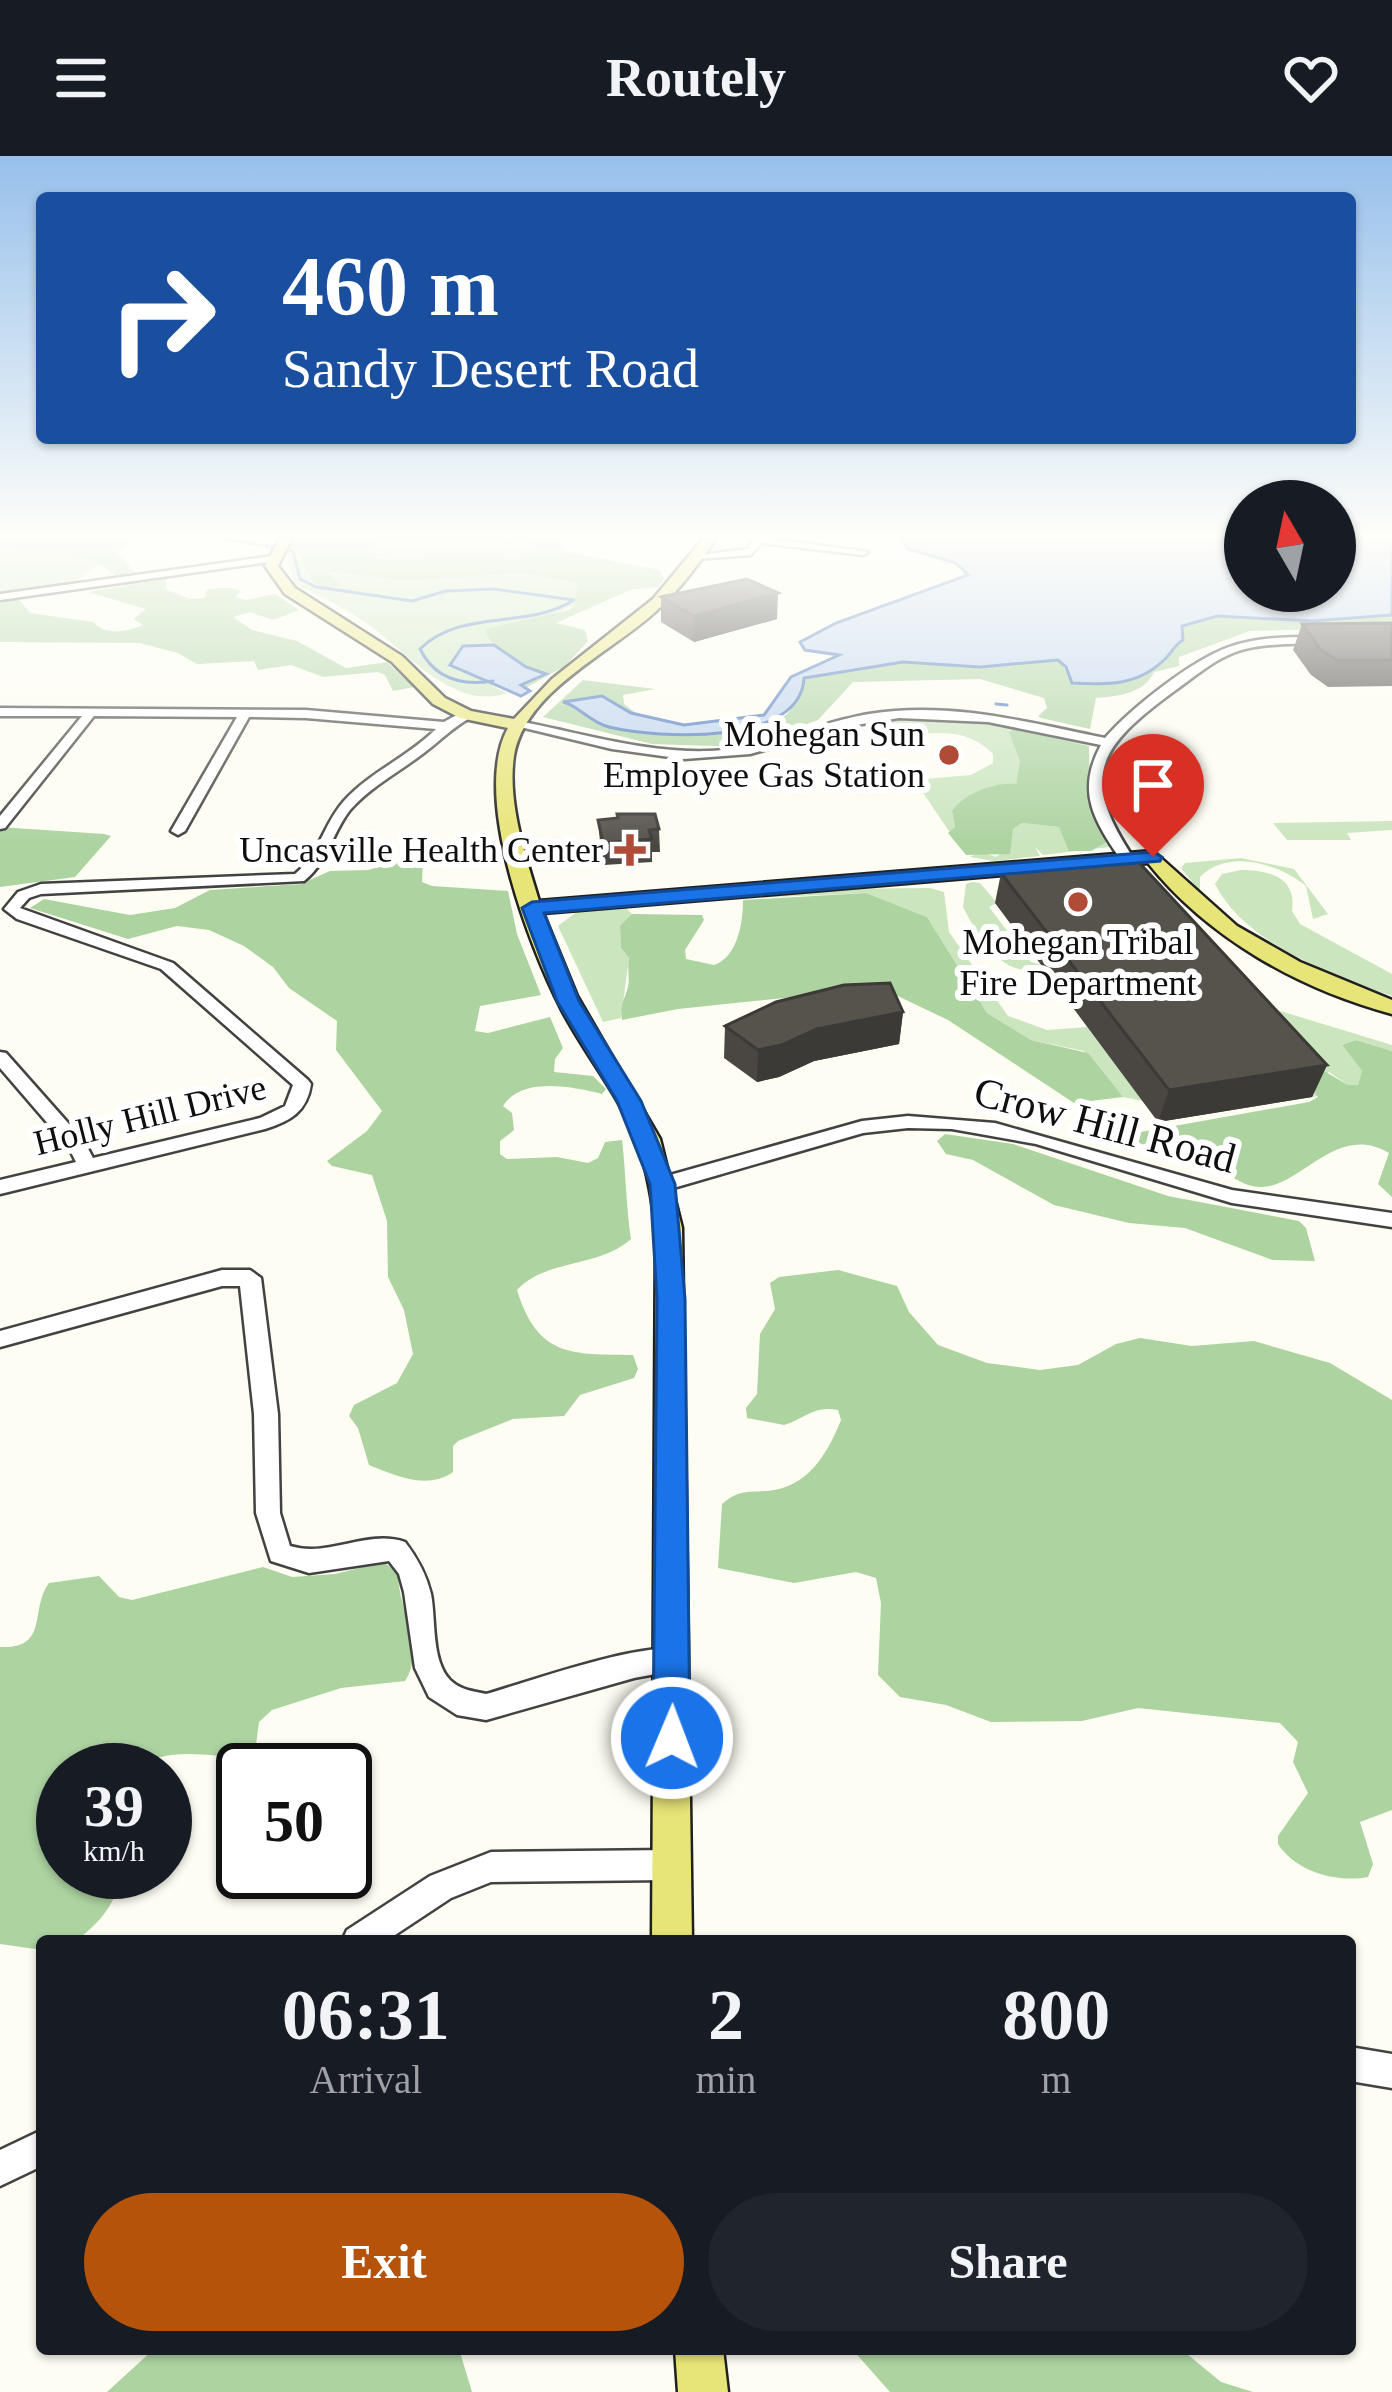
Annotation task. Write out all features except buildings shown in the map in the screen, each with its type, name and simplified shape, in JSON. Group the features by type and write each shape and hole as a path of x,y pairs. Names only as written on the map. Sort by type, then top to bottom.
{"main road":[{"path":"365,638 398,659 430,694 466,715 518,725"},
{"path":"614,638 541,696 506,748 503,774 532,908 568,1001 629,1101 663,1184 671,1299 672,1935"},
{"path":"532,908 1153,857 1191,901 1248,943 1392,1007"},
{"path":"1128,860 1173,909 1219,944 1320,997 1392,1025"},
{"path":"700,2355 704,2392"}],"street":[{"path":"1128,860 1109,834 1094,797 1094,774 1105,742 1131,716 1225,652 1269,642 1343,640"},
{"path":"0,712 326,715 446,726 466,715"},
{"path":"518,725 686,755 759,750 864,718 921,712 974,716 1105,742"},
{"path":"178,831 245,714"},
{"path":"0,826 89,715"},
{"name":"Holly Hill Drive","path":"0,1187 265,1123 291,1113 301,1102 302,1084 167,966 22,916 12,909 24,892 299,878 313,869 350,802 426,747 446,726"},
{"path":"0,1057 77,1145 88,1167"},
{"name":"Crow Hill Road","path":"663,1184 862,1127 959,1120 1024,1132 1215,1193 1392,1220"},
{"path":"0,1339 241,1276 250,1278 266,1414 268,1513 280,1553 296,1562 320,1563 380,1547 396,1550 414,1575 434,1682 450,1700 469,1707 486,1707 634,1665 673,1660"},
{"path":"367,1935 441,1887 491,1867 669,1865"},
{"path":"1356,2064 1392,2071"},
{"path":"0,2169 36,2149"}],"green space":[{"path":"0,638 286,638 346,668 387,662 414,687 393,691 385,675 378,672 323,677 291,665 258,670 254,661 197,664 178,653 140,643 0,642"},
{"path":"385,638 491,638 494,645 466,645 450,665 507,693 469,694 432,676"},
{"path":"489,638 588,641 565,666 524,689 520,685 546,673"},
{"path":"1181,638 1230,638 1179,657 1179,666 1154,672 1137,689 1096,698 1090,729 1041,718 1038,716 1047,708 1044,698 980,679 853,682 818,720 741,747 652,744 543,717 583,680 655,689 623,695 624,704 636,713 565,703 602,725 670,734 727,732 774,722 788,713 802,677 903,662 980,667 1060,660 1072,683 1107,684 1136,677"},
{"path":"901,715 997,722 1087,745 1010,730 1020,761 1016,785 952,811 955,827 951,834 917,784 924,779 971,775 993,763 993,754 962,736 900,734 875,726 876,720"},
{"path":"1014,729 1089,746 1090,804 1107,842 1091,851 1069,851 1059,827 1022,823 1013,829 1010,854 966,855 948,833 955,827 952,811 981,790 1016,784 1020,761 1009,732"},
{"path":"1392,821 1392,830 1347,833 1351,840 1287,840 1273,823"},
{"path":"1022,823 1059,827 1076,849 1084,850 1043,855 1035,847 1040,856 994,861 970,857 981,852 996,857 1009,847 1013,829"},
{"path":"0,827 111,836 75,877 0,887"},
{"path":"412,858 423,861 422,882 432,886 508,891 517,934 541,995 480,1006 475,1031 488,1033 550,1017 563,1048 555,1059 554,1072 593,1076 606,1089 602,1094 563,1087 522,1090 503,1106 512,1113 514,1130 500,1141 500,1154 507,1159 557,1157 588,1163 598,1158 605,1142 622,1140 631,1239 604,1255 542,1273 517,1290 535,1329 547,1340 575,1352 633,1355 638,1369 634,1378 580,1395 564,1416 513,1419 458,1441 453,1446 453,1472 422,1481 369,1465 358,1428 349,1416 354,1405 397,1383 413,1354 404,1310 388,1277 387,1221 372,1175 327,1161 367,1131 382,1111 336,1050 337,1021 289,988 273,967 244,946 209,930 177,926 128,939 30,908 44,899 130,915 175,908 210,890 301,884 330,871 368,870"},
{"path":"1241,858 1294,869 1328,914 1313,919 1306,886 1268,866 1239,861 1211,868 1200,877 1200,892 1181,868 1185,863"},
{"path":"1241,870 1279,878 1290,891 1292,911 1300,924 1392,974 1392,996 1293,955 1247,924 1215,884 1222,874"},
{"path":"980,883 997,903 989,907 1031,962 1041,965 1016,968 994,954 963,907 966,884"},
{"path":"930,888 944,892 949,932 1008,1016 1047,1030 1087,1027 1143,1101 1123,1097 1084,1051 1031,1040 987,1013 927,917 866,893 751,898 827,889"},
{"path":"866,893 927,917 987,1013 1031,1040 1088,1053 1123,1097 1074,1103 948,1020 881,988 678,1009 622,1020 629,958 621,948 620,926 632,914 702,915 704,920 685,950 686,959 714,965 734,947 743,900"},
{"path":"624,906 632,914 620,927 621,948 629,958 621,1018 603,1022 558,926 578,911"},
{"path":"1230,1005 1277,1010 1392,1045 1392,1051 1356,1040 1342,1045 1362,1071 1358,1085 1348,1085 1329,1072 1311,1087 1318,1096 1312,1097"},
{"path":"1356,1040 1392,1051 1392,1197 1378,1184 1389,1153 1370,1146 1337,1150 1277,1184 1256,1187 1124,1135 1309,1102 1318,1097 1310,1086 1324,1071 1348,1085 1358,1085 1362,1071 1342,1045"},
{"path":"945,1134 1013,1144 1168,1196 1299,1221 1306,1228 1315,1261 1273,1260 1185,1228 1129,1223 1054,1205 973,1160 946,1154 937,1141"},
{"path":"838,1270 897,1286 909,1312 938,1345 987,1363 1040,1370 1078,1365 1116,1344 1140,1338 1192,1346 1254,1341 1330,1363 1392,1400 1392,1810 1360,1822 1373,1864 1368,1877 1318,1873 1295,1862 1278,1844 1278,1836 1308,1793 1293,1762 1298,1742 1280,1723 1138,1708 1082,1721 991,1722 946,1705 900,1697 878,1675 881,1603 876,1578 856,1572 794,1583 718,1568 722,1504 738,1494 793,1484 814,1468 841,1420 838,1410 822,1409 784,1425 747,1418 746,1408 757,1394 760,1334 775,1309 770,1283 779,1277"},
{"path":"383,1562 398,1572 413,1656 405,1681 341,1688 272,1710 259,1722 256,1743 216,1743 216,1755 192,1754 192,1743 36,1743 36,1899 113,1899 83,1935 36,1935 36,1949 0,1944 0,1647 16,1646 32,1635 49,1583 99,1576 119,1597 132,1600 263,1567 292,1577 335,1574"},
{"path":"147,2355 461,2355 472,2392 107,2392"},
{"path":"857,2355 1188,2355 1221,2382 1253,2392 890,2392"}],"water":[{"path":"807,638 1183,640 1154,669 1109,683 1072,683 1058,660 980,667 903,662 804,678 797,700 779,716 724,732 660,734 609,727 563,702 602,696 631,713 684,725 764,715 791,677 839,655 805,650 800,642"},
{"path":"494,645 526,667 546,674 521,685 530,691 521,696 450,665 463,646"}],"waterway":[{"path":"433,638 420,649 442,674 471,682 493,681"},
{"path":"996,704 1007,705"}],"place":[{"name":"Mohegan Sun Employee Gas Station","path":"949,755"},
{"name":"Uncasville Health Center","path":"630,850"},
{"name":"Mohegan Tribal Fire Department","path":"1078,902"}],"route":[{"path":"672,1738 671,1299 663,1184 629,1101 568,1001 532,908 1153,857"}]}
